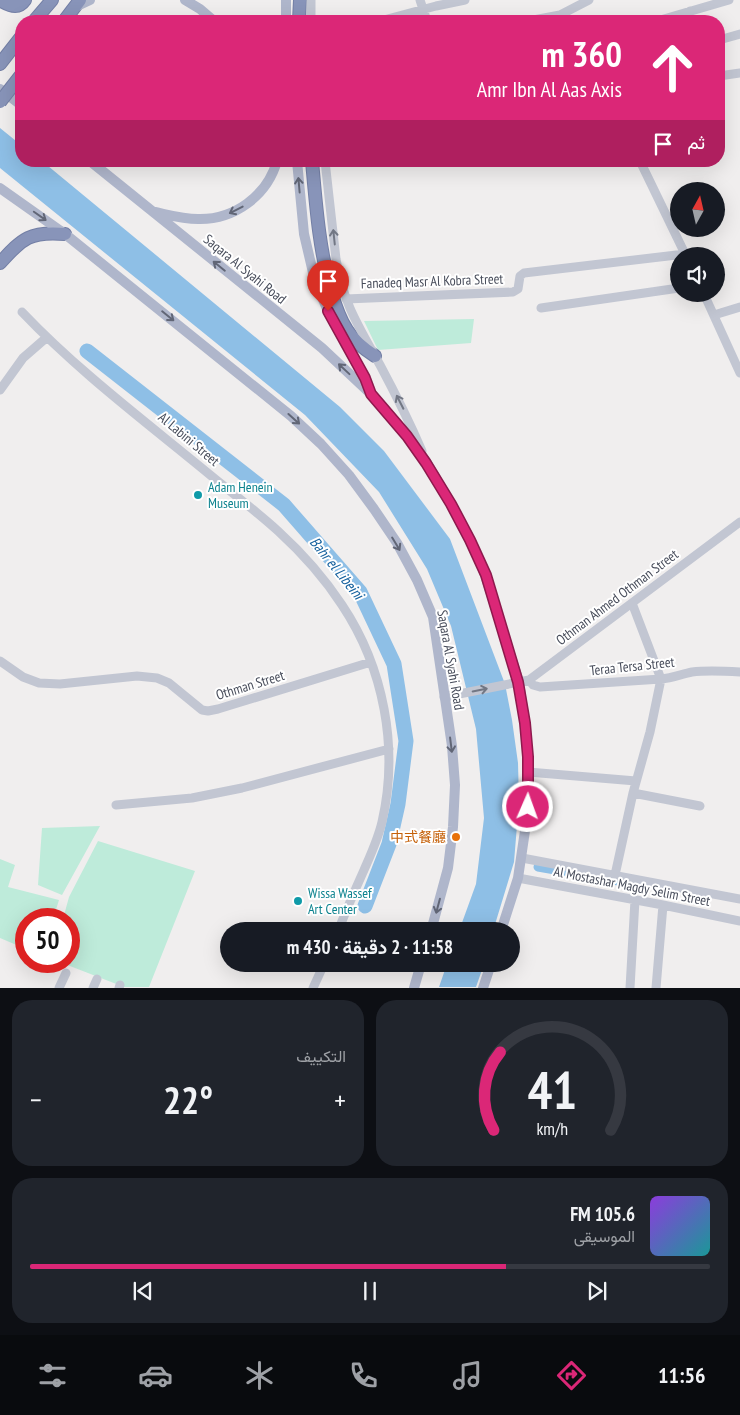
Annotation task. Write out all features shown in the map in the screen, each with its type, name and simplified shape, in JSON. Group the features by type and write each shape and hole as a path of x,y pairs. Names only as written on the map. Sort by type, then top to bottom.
{"highway":[{"path":"1,2 16,7 20,6 25,0"},
{"path":"39,15 52,0"},
{"path":"299,15 300,0"},
{"path":"69,15 78,3"},
{"path":"3,60 15,45"},
{"path":"0,102 15,83"},
{"path":"313,167 321,244 333,298 339,315 348,331 360,345 375,356"},
{"path":"0,263 16,245 30,237 45,233 65,234"}],"main road":[{"path":"78,3 90,0"},
{"path":"185,0 207,15"},
{"path":"286,0 286,15"},
{"path":"0,88 15,101"},
{"name":"Saqara Al Syahi Road","path":"97,167 322,348 371,394 407,436 451,504 478,557 492,594 518,682 525,723 528,772 526,824 518,878 504,922"},
{"path":"152,212 196,219 210,219 230,213 259,194 271,177 275,167"},
{"path":"298,167 304,234 315,281 328,311 365,378 371,394"},
{"name":"Saqara Al Syahi Road","path":"0,188 65,234 290,416 321,444 349,476 374,508 397,543 433,617 449,696 455,785 453,827 448,868 433,922"},
{"path":"414,988 419,972"},
{"path":"483,988 488,972"}],"street":[{"path":"311,0 311,15"},
{"path":"420,0 425,15"},
{"path":"403,15 465,0"},
{"path":"560,15 589,0"},
{"path":"677,15 729,0"},
{"path":"690,11 691,15"},
{"path":"725,38 740,34"},
{"path":"725,75 740,73"},
{"path":"327,167 336,259 346,299 357,324 408,418 426,463"},
{"path":"643,167 681,247"},
{"name":"Fanadeq Masr Al Kobra Street","path":"346,299 513,292 518,290 520,276 526,272 670,257"},
{"path":"541,308 670,289"},
{"path":"708,302 739,367"},
{"path":"714,315 740,307"},
{"name":"Al Labini Street","path":"22,312 46,338 278,531 323,579 342,605 358,632 371,662 384,710 389,749 388,786 382,823 376,841 342,922"},
{"path":"0,390 23,358 46,338"},
{"name":"Othman Ahmed Othman Street","path":"449,696 529,680 740,522"},
{"path":"615,875 661,679 632,603"},
{"name":"Othman Street","path":"0,661 23,677 39,682 60,684 137,676 157,678 168,683 202,710 208,711 218,710 371,662"},
{"name":"Teraa Tersa Street","path":"529,680 533,685 540,687 661,679 708,670 740,672"},
{"path":"116,805 192,798 242,788 389,749"},
{"path":"528,772 636,781"},
{"path":"633,793 700,806"},
{"name":"Al Mostashar Magdy Selim Street","path":"522,858 740,899"},
{"name":"Al Mostashar Magdy Selim Street","path":"518,878 740,921"},
{"path":"630,988 635,900"},
{"path":"656,988 663,905"},
{"path":"313,988 320,972"},
{"path":"59,988 66,973"}],"green space":[{"path":"474,319 471,343 378,350 364,321"},
{"path":"100,826 62,895 38,885 42,828"},
{"path":"98,841 195,871 149,987 124,987 80,970 80,908 66,908 69,897"},
{"path":"0,859 15,865 8,887 59,900 56,908 15,908 15,944 0,938"}],"water":[{"path":"0,128 15,140 15,167 49,167 340,407 384,451 450,539 505,684 518,763 519,801 514,862 496,922 462,922 476,884 484,818 476,729 451,626 427,569 379,492 305,415 0,168"},
{"path":"444,972 481,972 476,987 439,987"}],"waterway":[{"name":"Bahr el Libeini","path":"87,351 284,505 360,592 394,664 406,741 398,804 389,844 365,906"},
{"path":"538,867 624,882"}],"place":[{"name":"Adam Henein Museum","path":"198,495"},
{"name":"中式餐廳","path":"456,837"},
{"name":"Wissa Wassef Art Center","path":"298,901"}],"route":[{"path":"328,311 365,378 371,394 407,436 451,504 486,575 518,682 525,723 528,757 528,807"}]}
